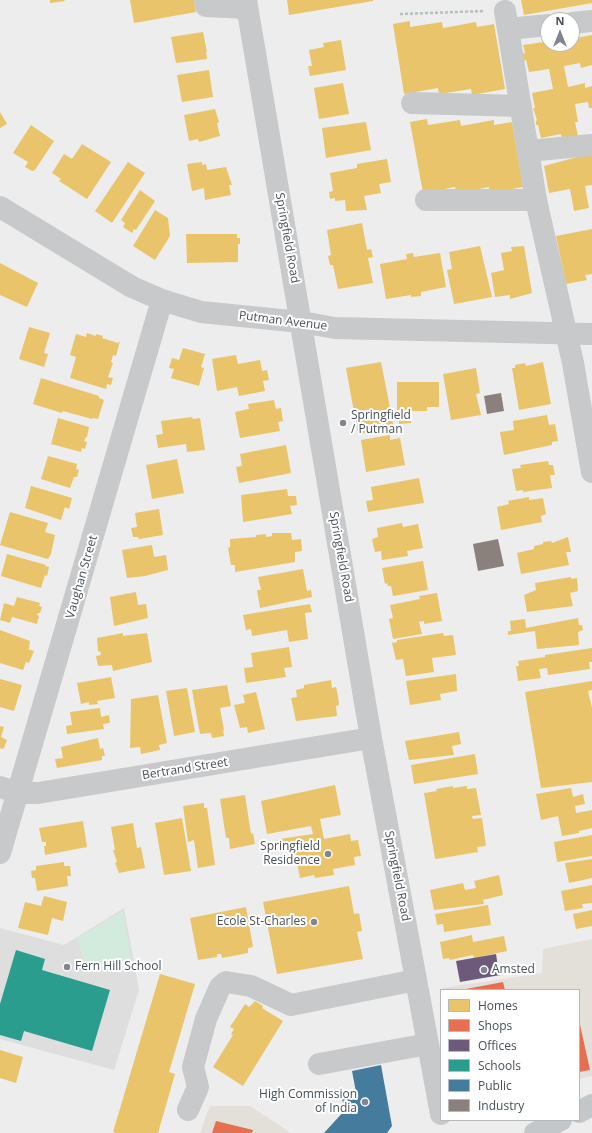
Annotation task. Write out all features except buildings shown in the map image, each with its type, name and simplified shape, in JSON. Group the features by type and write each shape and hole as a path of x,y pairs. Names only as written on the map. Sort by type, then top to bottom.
{"main road":[{"path":"580,1111 592,1105"},
{"path":"535,1133 560,1121"}],"street":[{"path":"205,0 206,6 246,4"},
{"name":"Springfield Road","path":"246,4 371,738 440,1109"},
{"path":"540,24 506,20 536,200 566,335 574,363 592,472"},
{"path":"580,22 592,21"},
{"path":"412,103 521,106"},
{"path":"528,151 592,145"},
{"path":"426,200 536,200"},
{"name":"Putman Avenue","path":"0,207 132,288 162,300 201,312 301,322 335,328 566,335 592,334"},
{"name":"Vaughan Street","path":"0,854 9,790 162,300"},
{"name":"Bertrand Street","path":"9,790 38,793 371,738"},
{"path":"188,1110 198,1087 193,1067 206,1019 220,987 226,982 250,986 291,1006 416,980"},
{"path":"319,1064 428,1044"},
{"path":"442,1121 444,1133"}],"path":[{"path":"400,14 506,20"}],"shaded area":[{"name":"Fern Hill School","path":"124,908 139,990 114,1070 0,1039 0,928 64,945"},
{"path":"592,939 592,1076 580,1079 580,989 443,989 542,973 543,949"},
{"path":"210,1106 250,1106 291,1133 200,1133"}],"green space":[{"path":"123,911 132,965 116,972 86,966 77,938"}],"place":[{"name":"Springfield / Putman","path":"343,423"},
{"name":"Springfield Residence","path":"328,854"},
{"name":"Ecole St-Charles","path":"314,922"},
{"name":"Fern Hill School","path":"67,967"},
{"name":"Amsted","path":"484,970"},
{"name":"High Commission of India","path":"365,1102"}]}
